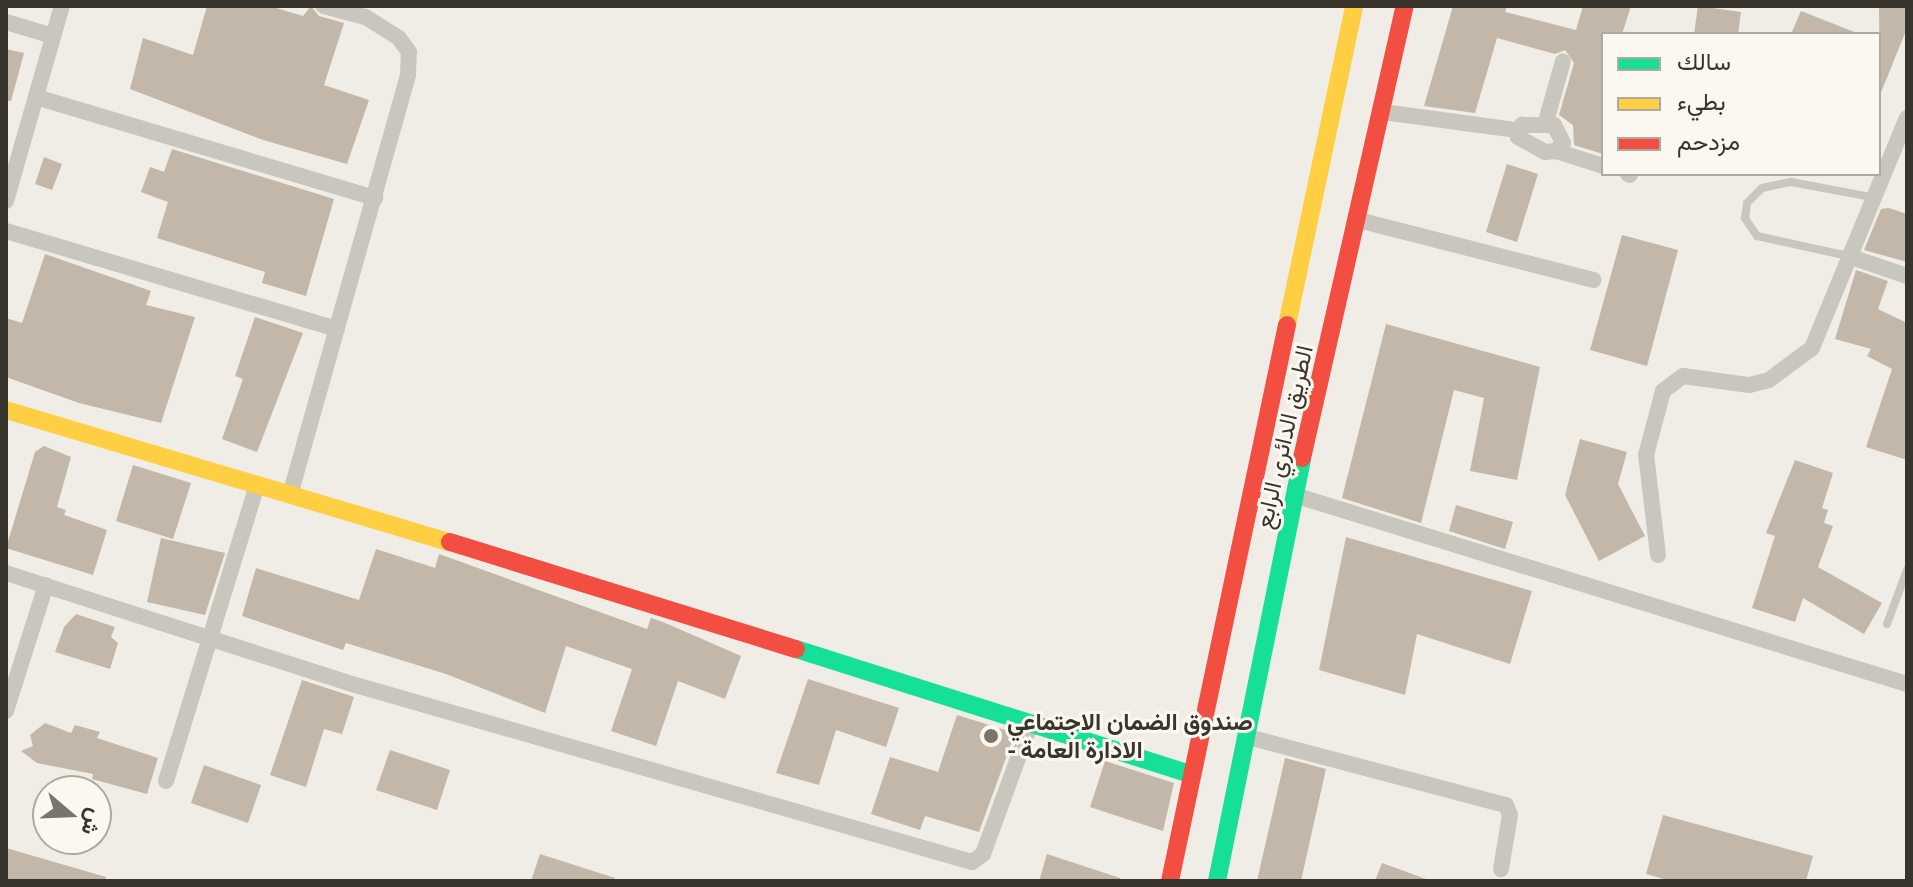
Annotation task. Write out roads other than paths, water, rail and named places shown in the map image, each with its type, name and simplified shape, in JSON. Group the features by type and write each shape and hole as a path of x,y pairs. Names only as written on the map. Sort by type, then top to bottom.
{"main road":[{"name":"الطريق الدائري الرابع","path":"1170,881 1354,6"},
{"name":"الطريق الدائري الرابع","path":"1217,881 1294,495 1405,6"},
{"path":"6,410 1191,774"}],"street":[{"path":"6,201 62,6"},
{"path":"290,495 401,105 409,52 399,38 365,17 323,6"},
{"path":"6,22 53,36"},
{"path":"1545,125 1563,61"},
{"path":"36,97 375,198"},
{"path":"1383,112 1517,130 1545,125 1562,132 1563,143 1556,151"},
{"path":"1881,175 1907,118"},
{"path":"1517,130 1520,140 1545,152 1556,151 1601,165"},
{"path":"1658,555 1646,455 1655,410 1668,382 1683,376 1749,385 1785,373 1822,331 1881,176"},
{"path":"1358,220 1593,280"},
{"path":"6,231 337,329"},
{"path":"1848,256 1907,276"},
{"path":"166,781 257,485"},
{"path":"1294,495 1907,684"},
{"path":"6,573 211,640 972,862 983,854 1031,723"},
{"path":"6,711 46,585"},
{"path":"1248,737 1506,805 1510,815 1501,869"}],"lane":[{"path":"1848,256 1757,236 1747,225 1747,203 1762,188 1791,182 1871,197"},
{"path":"1887,624 1907,570"}],"place":[{"name":"صندوق الضمان الاجتماعي - الادارة العامة","path":"991,736"}]}
